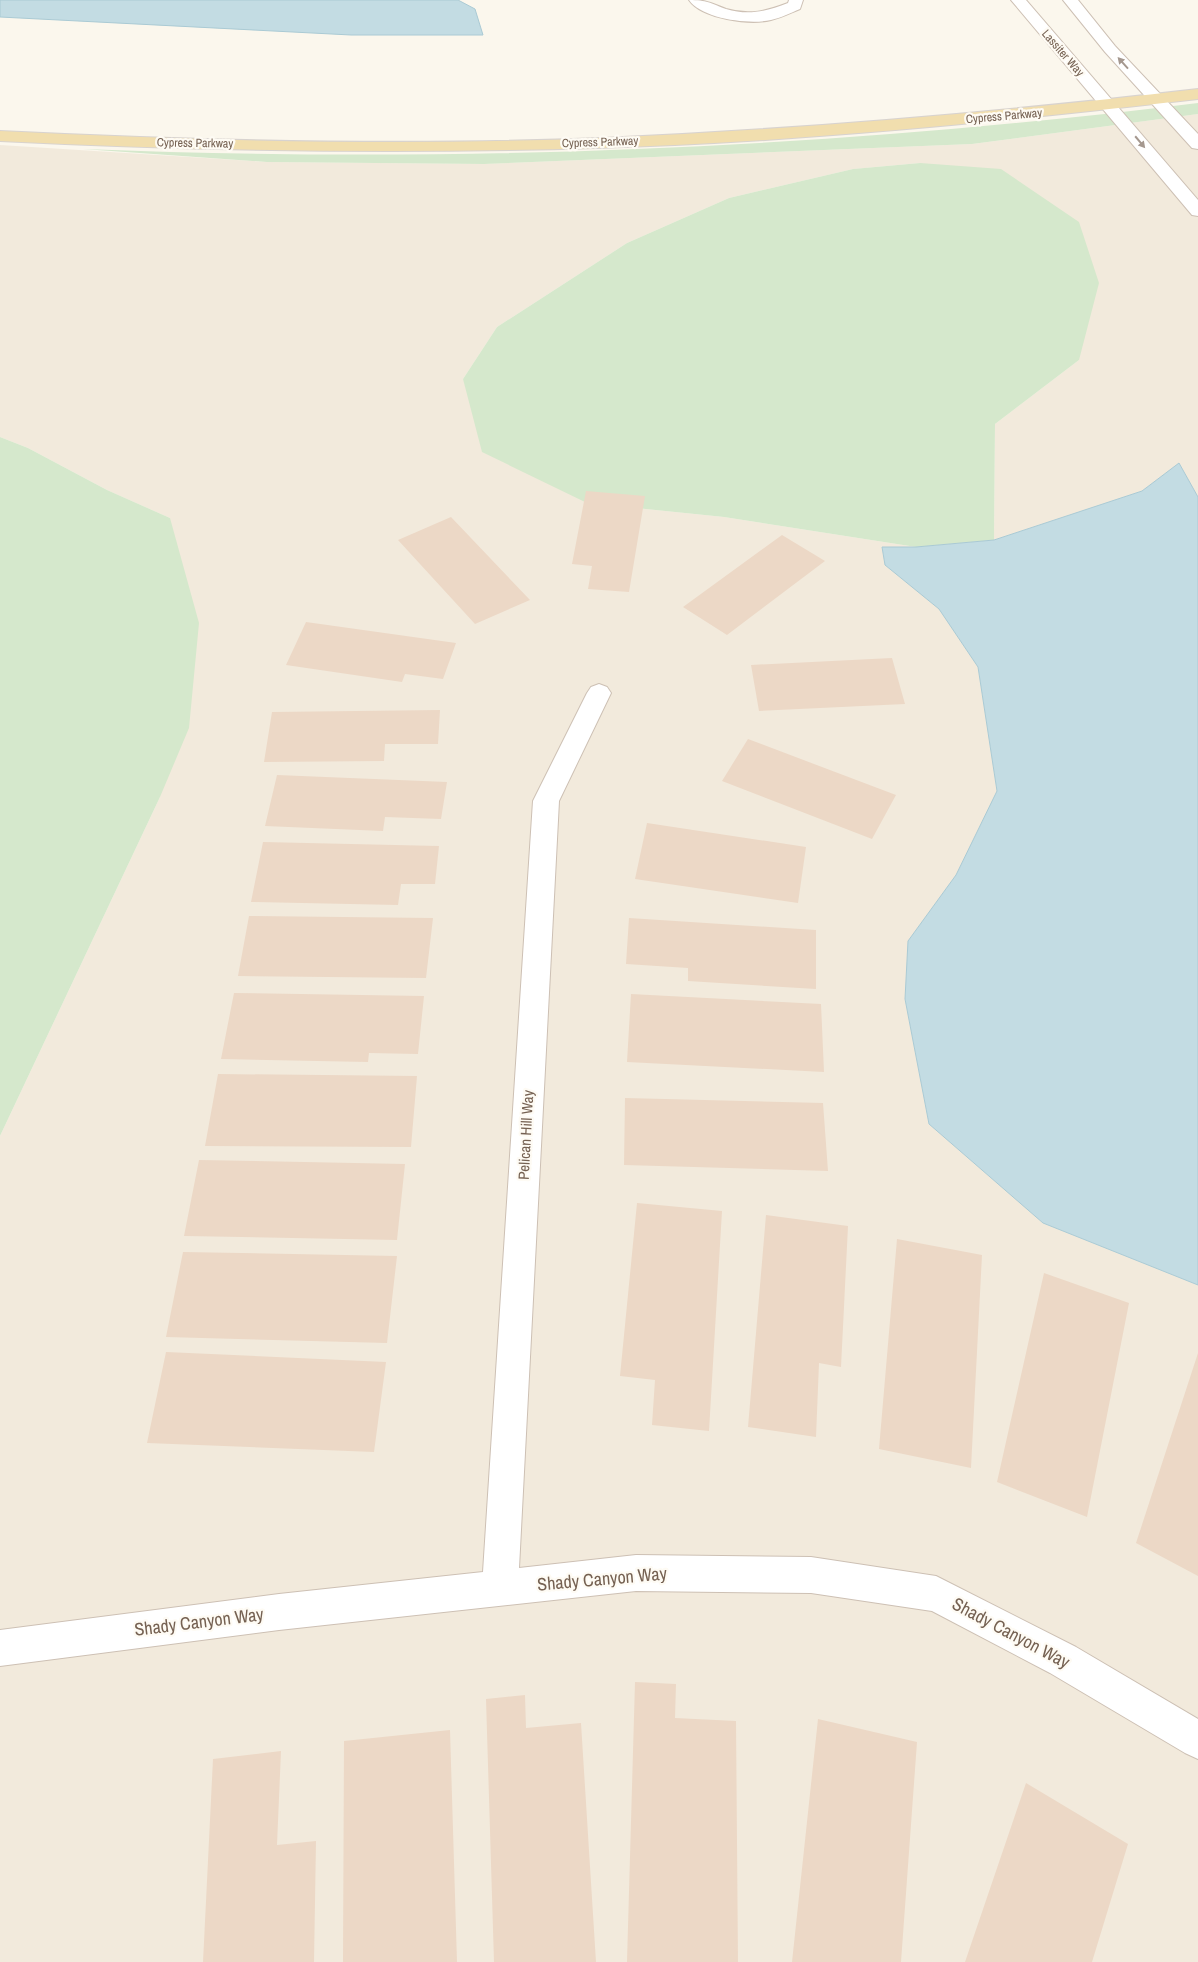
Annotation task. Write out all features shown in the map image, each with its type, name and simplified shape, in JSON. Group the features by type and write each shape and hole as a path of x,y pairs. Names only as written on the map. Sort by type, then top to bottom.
{"main road":[{"name":"Cypress Parkway","path":"0,136 165,143 312,146 600,143 848,130 1012,116 1198,94"}],"street":[{"path":"696,0 708,8 737,17 768,16 795,6 796,0"},
{"name":"Lassiter Way","path":"1018,0 1198,211"},
{"path":"1070,0 1198,144"},
{"name":"Pelican Hill Way","path":"500,1588 546,801 599,693"},
{"name":"Shady Canyon Way","path":"0,1648 279,1612 636,1573 811,1575 936,1594 1063,1660 1198,1740"}],"shaded area":[{"path":"1198,114 1198,497 1179,463 1142,491 994,540 995,424 1079,360 920,163 853,169 729,198 627,243 497,327 463,379 587,503 724,517 916,547 882,547 885,565 939,609 978,667 997,791 956,875 908,941 905,999 929,1124 1043,1223 1198,1285 1198,1962 0,1962 0,1136 160,797 170,518 107,490 28,448 0,437 0,145 267,162 484,164 972,144"}],"green space":[{"path":"1198,103 1198,114 972,144 484,164 267,162 83,149 363,155 641,149 919,132 1059,119"},
{"path":"920,163 1001,169 1079,222 1099,283 1079,360 995,424 994,540 916,547 724,517 587,503 482,452 463,379 497,327 627,243 729,198 853,169"},
{"path":"0,437 28,448 107,490 170,518 199,623 189,728 160,797 0,1136"}],"water":[{"path":"0,0 458,0 475,9 483,35 351,35 0,17"},
{"path":"1179,463 1198,497 1198,1285 1043,1223 929,1124 905,999 908,941 956,875 997,791 978,667 939,609 885,565 882,547 916,547 994,540 1142,491"}],"building":[{"path":"586,491 645,496 629,592 588,589 592,566 572,564"},
{"path":"451,517 530,600 475,624 398,540"},
{"path":"782,535 825,561 727,635 683,607"},
{"path":"306,622 456,643 443,679 405,674 402,682 286,665"},
{"path":"892,658 905,704 759,711 751,665"},
{"path":"440,710 438,744 385,744 384,761 264,762 272,712"},
{"path":"748,739 896,795 872,839 722,781"},
{"path":"277,775 447,782 441,819 385,817 383,831 265,826"},
{"path":"647,823 806,847 798,903 635,879"},
{"path":"263,842 439,846 435,884 401,884 398,905 251,902"},
{"path":"249,916 433,918 426,978 238,976"},
{"path":"629,918 816,930 816,989 688,981 688,968 626,964"},
{"path":"234,993 424,996 418,1054 369,1053 368,1062 221,1059"},
{"path":"631,994 821,1004 824,1072 627,1062"},
{"path":"218,1074 417,1076 411,1147 205,1146"},
{"path":"625,1098 823,1103 828,1171 624,1165"},
{"path":"199,1160 405,1164 397,1240 184,1236"},
{"path":"637,1203 722,1211 709,1431 652,1425 655,1380 620,1376"},
{"path":"766,1215 848,1226 841,1367 819,1363 816,1437 748,1427"},
{"path":"897,1239 982,1255 971,1468 879,1449"},
{"path":"183,1252 397,1256 387,1343 166,1337"},
{"path":"1044,1273 1129,1303 1087,1517 997,1482"},
{"path":"166,1352 386,1362 374,1452 147,1443"},
{"path":"1198,1353 1198,1576 1136,1543"},
{"path":"635,1682 676,1684 675,1718 736,1721 738,1962 627,1962"},
{"path":"525,1695 526,1728 581,1723 596,1962 494,1962 486,1699"},
{"path":"818,1719 917,1742 901,1962 792,1962"},
{"path":"450,1730 457,1962 343,1962 344,1741"},
{"path":"281,1751 277,1845 316,1841 314,1962 203,1962 213,1759"},
{"path":"1026,1783 1128,1844 1092,1962 965,1962"}]}
